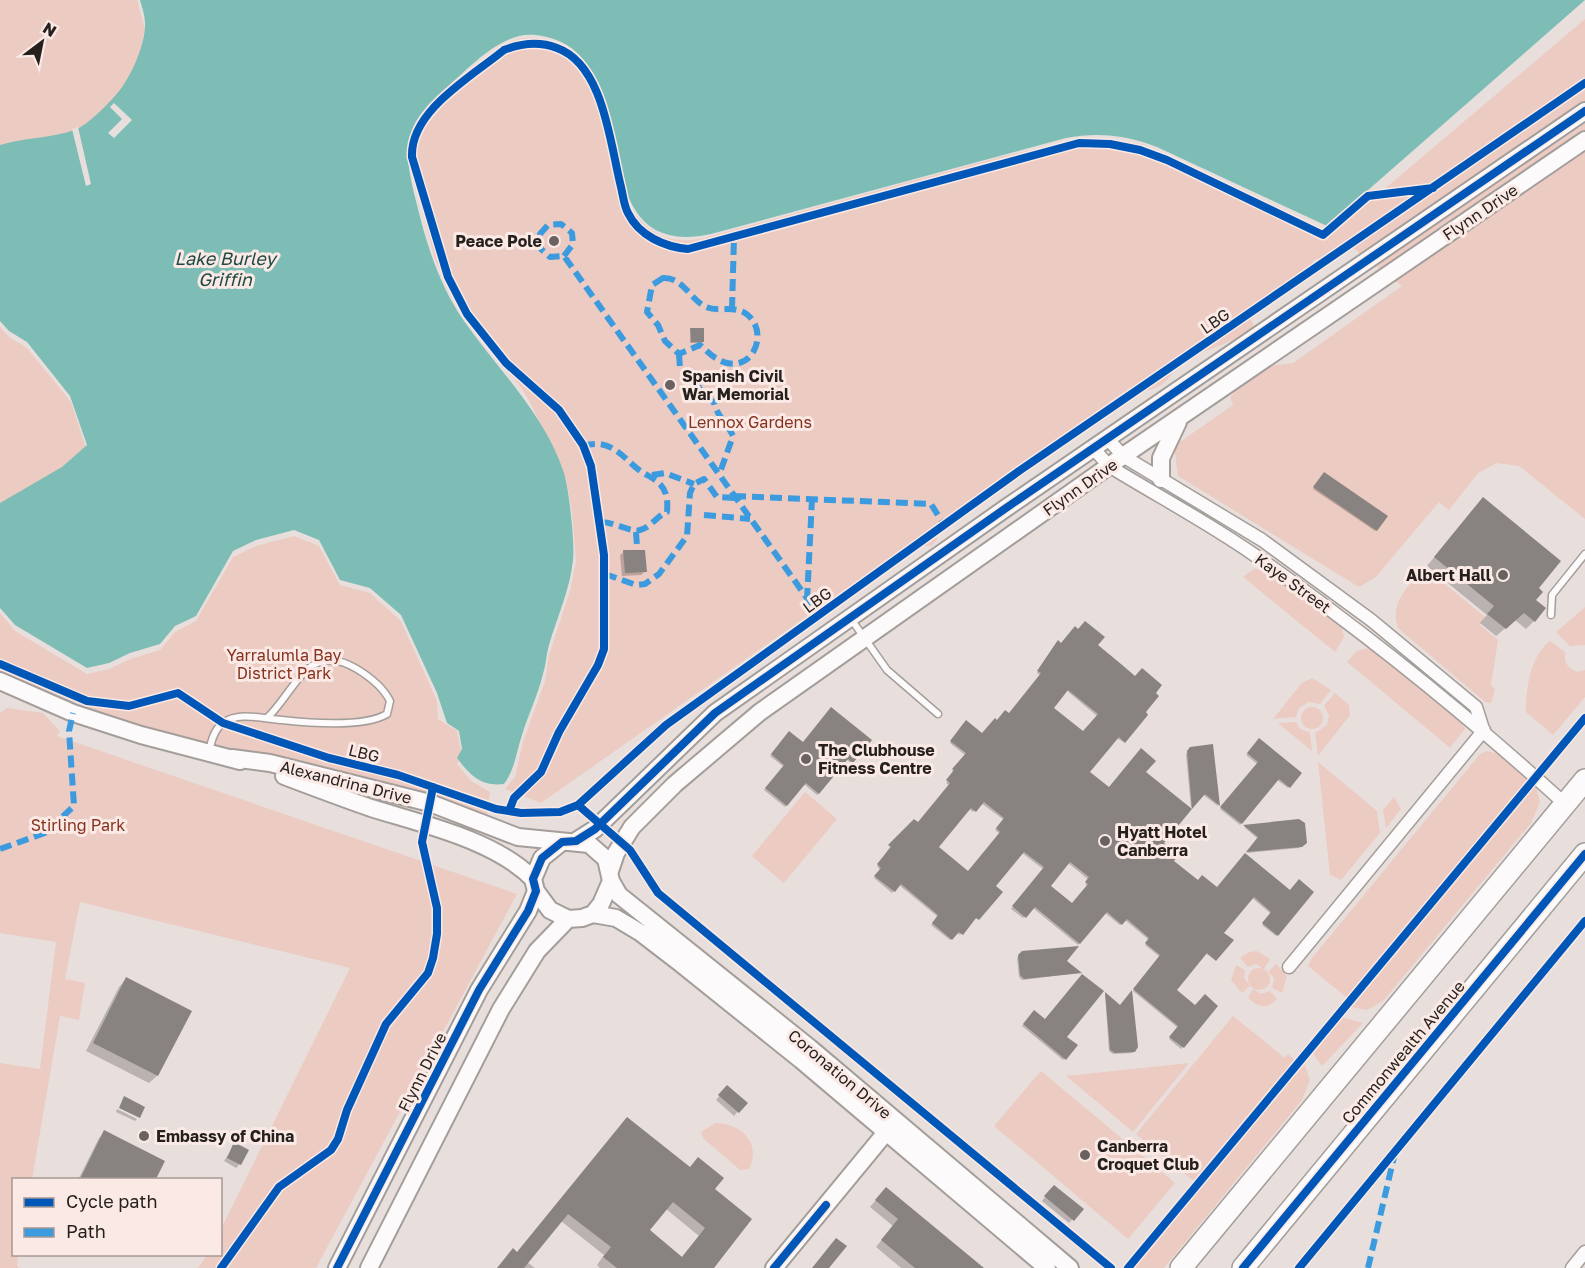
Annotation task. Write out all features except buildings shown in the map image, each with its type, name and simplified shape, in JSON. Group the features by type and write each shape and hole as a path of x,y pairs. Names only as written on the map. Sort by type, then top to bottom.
{"highway":[{"name":"Commonwealth Avenue","path":"1181,1268 1585,780"},
{"name":"Commonwealth Avenue","path":"1243,1268 1585,854"}],"main road":[{"name":"Flynn Drive","path":"569,841 595,829 715,713 1585,111"},
{"name":"Flynn Drive","path":"611,876 616,853 632,827 675,784 760,712 1123,456 1585,140"},
{"path":"1161,479 1161,458 1182,416"},
{"path":"1033,492 1046,511"},
{"name":"Alexandrina Drive","path":"0,681 73,713 141,735 232,758 461,838 520,865 535,885"},
{"name":"Alexandrina Drive","path":"232,758 270,764 430,803 518,837 569,841"},
{"path":"369,1268 501,1009 537,951 568,919 592,914 607,896 611,876 598,850 569,841 543,858 535,885 549,910 568,919"},
{"name":"Coronation Drive","path":"611,876 619,895 810,1048 890,1127 1047,1268"},
{"name":"Flynn Drive","path":"337,1268 479,990 528,911 535,885"},
{"name":"Coronation Drive","path":"592,914 616,918 641,933 1070,1268"},
{"path":"774,1268 890,1127"}],"street":[{"name":"Kaye Street","path":"1108,439 1123,456 1262,540 1371,620 1476,707 1484,730"},
{"name":"Kaye Street","path":"1094,449 1109,466 1251,553 1360,632 1484,730 1565,804"},
{"path":"1289,967 1484,730"},
{"path":"1572,1268 1585,1252"}],"lane":[{"path":"1551,615 1552,595 1585,554"},
{"path":"851,618 864,640 887,670 938,714"},
{"path":"209,752 212,738 223,723 244,717 327,723 370,720 387,714 390,701 386,692 350,665 332,660 318,661 295,679 277,708 267,718"}],"green space":[{"path":"0,0 137,0 145,29 139,56 125,90 80,133 0,151"},
{"name":"Lennox Gardens","path":"1585,19 1585,519 1519,466 1497,463 1478,473 1449,510 1439,502 1376,577 1359,587 1178,476 1174,446 1233,405 1230,397 1258,367 1293,363 1402,286 1344,241 1336,252 1314,260 1309,270 1286,282 1270,298 1248,310 1254,327 1246,333 1183,362 1159,386 1144,391 1131,387 979,494 979,497 973,498 936,525 937,540 931,546 910,546 898,565 885,574 871,571 541,803 505,789 515,777 523,742 545,681 549,655 570,591 576,561 572,512 566,479 530,402 518,383 474,330 453,298 435,259 408,154 416,126 423,115 450,88 496,50 523,38 545,39 565,47 582,61 589,69 594,81 631,209 654,232 672,239 704,238 1000,157 1080,139 1142,144 1325,230 1335,231"},
{"path":"0,327 9,337 27,348 71,402 87,451 0,508"},
{"name":"Yarralumla Bay District Park","path":"294,536 319,546 340,585 370,593 401,621 437,701 438,719 457,731 462,755 457,764 471,781 490,792 487,817 147,732 0,671 0,613 15,631 87,674 109,669 130,659 160,650 175,632 196,621 233,557 256,546"},
{"name":"Albert Hall","path":"1424,567 1485,617 1480,625 1498,640 1491,685 1495,690 1491,703 1485,702 1398,628 1396,610 1398,602"},
{"path":"1254,569 1266,570 1342,625 1344,637 1335,652 1243,577"},
{"path":"1585,607 1585,645 1570,646 1556,632"},
{"path":"1550,641 1565,652 1566,662 1571,668 1577,672 1585,670 1585,697 1553,735 1526,712 1530,673 1538,655"},
{"path":"1368,648 1376,651 1460,721 1465,729 1450,748 1347,662 1357,651"},
{"path":"1312,678 1331,690 1320,704 1309,702 1299,708 1296,717 1273,719 1302,683"},
{"path":"1335,693 1349,705 1350,715 1318,756 1315,733 1327,725 1329,715 1324,706"},
{"path":"1308,707 1316,707 1323,714 1323,722 1316,729 1308,729 1301,722 1301,714"},
{"name":"Stirling Park","path":"7,708 43,713 60,731 57,736 517,894 316,1268 198,1268 206,1256 222,1256 222,1227 350,968 80,902 65,979 85,983 79,1020 60,1016 32,1178 12,1178 12,1256 18,1256 19,1268 0,1268 0,1063 40,1069 56,942 0,933 0,713"},
{"path":"1296,722 1299,728 1310,733 1312,751 1278,723"},
{"path":"1487,751 1502,755 1528,776 1527,780 1347,998 1308,966 1312,958 1480,754"},
{"path":"1318,762 1377,811 1380,833 1341,880 1330,875"},
{"path":"1535,783 1540,802 1531,823 1383,1001 1367,1010 1350,1007"},
{"path":"805,792 837,819 784,883 752,856"},
{"path":"1394,797 1401,809 1386,828 1383,810"},
{"path":"1257,951 1270,959 1264,969 1256,964 1248,967 1240,958 1249,952"},
{"path":"1276,964 1287,976 1282,993 1272,988 1274,978 1268,972"},
{"path":"1236,965 1245,970 1244,978 1250,986 1242,993 1231,980"},
{"path":"1259,968 1267,971 1270,979 1267,987 1259,990 1251,987 1248,979 1251,971"},
{"path":"1253,989 1261,994 1270,991 1277,999 1266,1006 1255,1004 1248,998"},
{"path":"1233,1016 1285,1058 1288,1054 1295,1060 1195,1182 1136,1134"},
{"path":"1341,1017 1363,1023 1322,1066 1312,1052 1313,1049"},
{"path":"1189,1063 1133,1132 1066,1076"},
{"path":"1304,1063 1310,1080 1302,1100 1164,1268 1133,1268"},
{"name":"Canberra Croquet Club","path":"1041,1071 1175,1183 1128,1239 994,1126"},
{"path":"715,1123 733,1127 747,1136 753,1151 749,1169 740,1170 703,1138 701,1132"}],"water":[{"name":"Lake Burley Griffin","path":"140,0 1585,0 1327,226 1157,147 1123,137 1089,135 1066,138 711,234 670,235 644,221 628,195 600,91 585,61 559,41 539,36 519,36 489,50 432,101 422,113 414,125 410,138 409,165 429,248 447,293 464,321 533,412 555,451 564,473 570,503 573,552 569,582 549,645 541,682 524,727 513,767 504,784 489,784 482,782 467,770 457,758 462,749 459,731 447,723 437,693 401,615 370,588 340,580 319,540 294,530 256,540 233,551 196,616 175,626 160,644 130,653 109,663 87,668 15,625 0,608 0,503 62,467 87,445 70,396 27,342 9,331 0,321 0,145 58,135 77,129 109,102 128,78 141,46 145,23"}],"pier":[{"path":"114,103 132,120 114,138 108,133 122,119 110,107"},
{"path":"78,127 91,184 86,186 72,129"}],"marked path":[{"path":"564,256 573,244 572,233 561,224 548,225 540,234 541,249 550,257 564,256 819,615"},
{"path":"732,309 734,237"},
{"path":"663,278 680,284 704,306 745,313 756,328 756,346 752,354 737,363 719,360 700,345 679,354 665,341 658,325 647,312 652,285 663,278"},
{"path":"679,354 680,368 694,379 704,396 714,402 733,436 719,475"},
{"path":"583,446 605,445 617,451 639,470 658,482 662,486 667,501 667,512 640,530 599,522"},
{"path":"652,475 665,473 694,484"},
{"path":"605,574 636,585 645,584 659,574 687,536 690,493 694,484 704,479 717,497 736,498"},
{"path":"734,496 931,504 944,525"},
{"path":"807,600 812,499"},
{"path":"704,515 750,519"},
{"path":"636,532 637,546"},
{"path":"0,849 45,833 74,806 69,731 73,713"},
{"path":"1368,1268 1394,1157"}],"cycle path":[{"path":"509,811 514,798 541,772 559,732 598,665 604,649 604,555 591,466 583,445 559,410 506,363 467,314 448,277 412,157 414,140 432,110 445,96 504,50 530,44 544,44 573,57 595,88 608,129 628,213 646,234 662,243 679,248 688,249 1079,143 1110,144 1140,150 1167,160 1323,235 1368,196 1433,188"},
{"name":"LBG","path":"0,664 87,701 129,706 178,693 223,723 329,758 398,775 496,809 521,813 560,812 578,805 666,725 1019,471 1585,83"},
{"path":"337,1268 479,990 528,911 536,891 533,879 542,858 562,842 576,841 595,829 715,713 1006,508 1585,111"},
{"path":"1128,1268 1585,718"},
{"path":"221,1268 279,1187 331,1150 338,1139 347,1110 386,1024 428,973 437,934 437,908 422,842 433,787"},
{"path":"578,805 630,850 658,893 1111,1268"},
{"path":"1243,1268 1585,854"},
{"path":"1299,1268 1585,921"},
{"path":"774,1268 826,1205"}],"place":[{"name":"Peace Pole","path":"554,241"},
{"name":"Spanish Civil War Memorial","path":"670,385"},
{"name":"Albert Hall","path":"1503,575"},
{"name":"The Clubhouse Fitness Centre","path":"806,759"},
{"name":"Hyatt Hotel Canberra","path":"1105,841"},
{"name":"Embassy of China","path":"144,1136"},
{"name":"Canberra Croquet Club","path":"1085,1155"}]}
